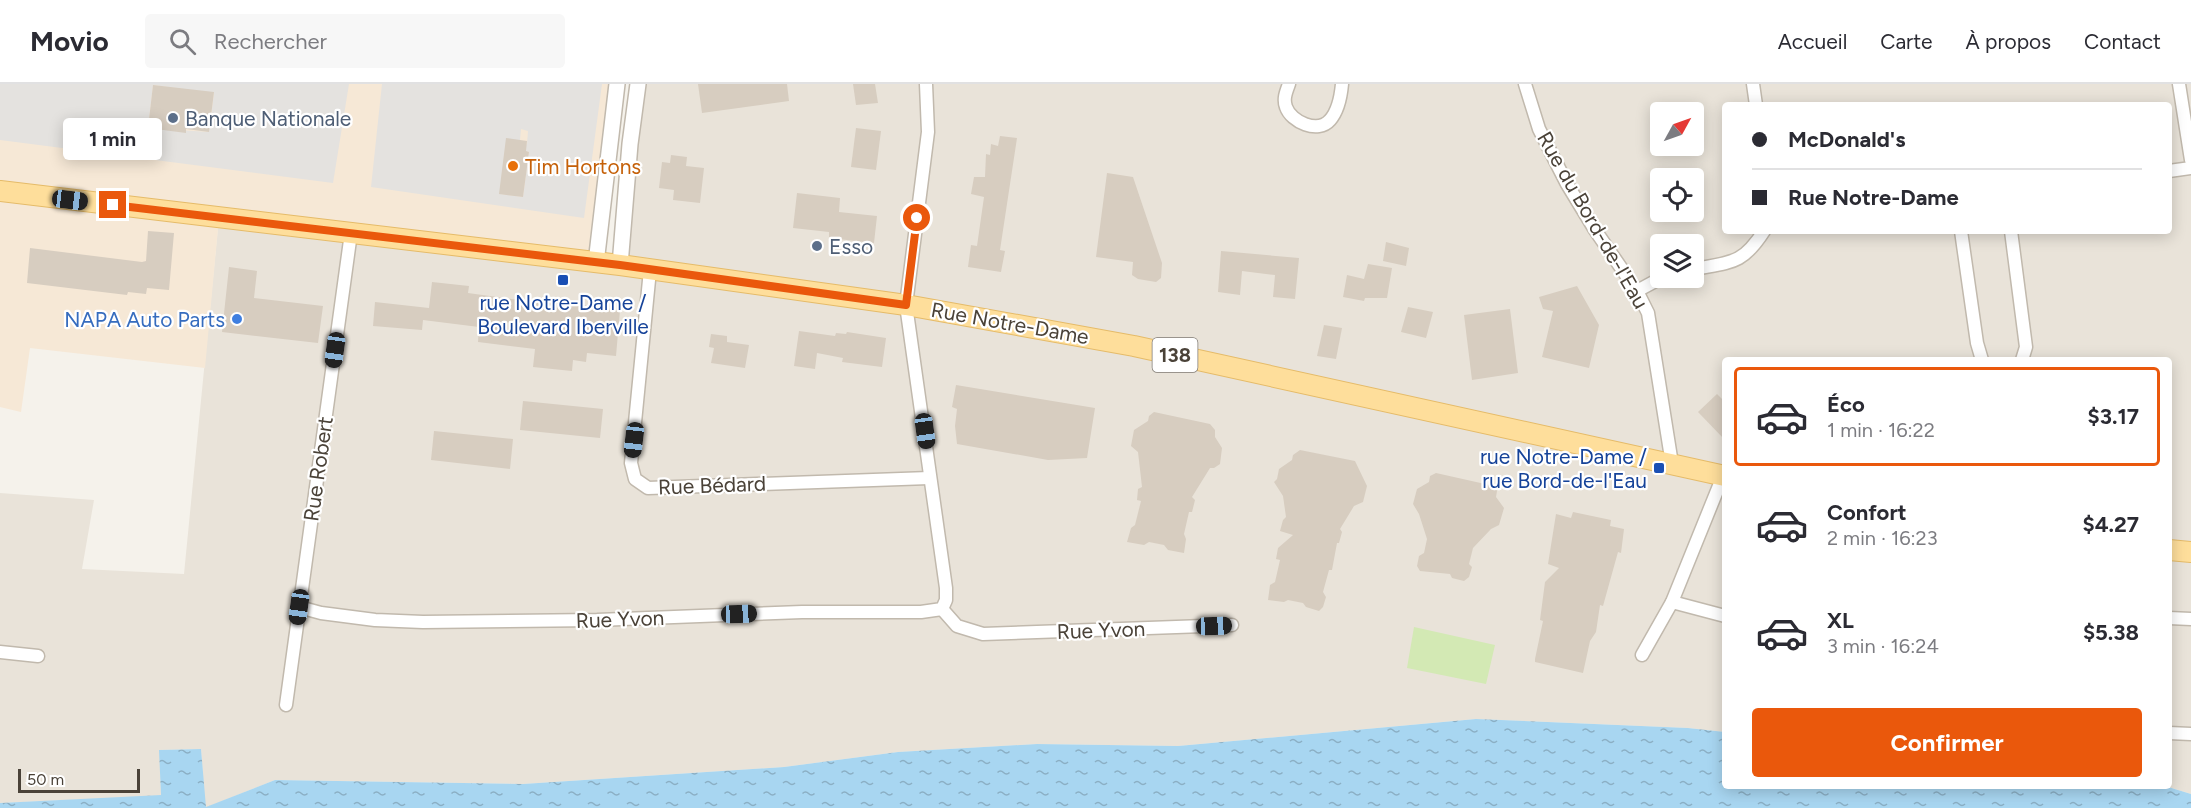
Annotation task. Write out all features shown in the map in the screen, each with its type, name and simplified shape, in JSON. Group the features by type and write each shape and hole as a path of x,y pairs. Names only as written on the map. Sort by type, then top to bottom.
{"main road":[{"name":"Rue Notre-Dame","path":"0,191 620,265 906,305 1134,346 1722,476"},
{"path":"2172,550 2191,552"}],"street":[{"path":"596,262 617,84"},
{"path":"620,265 630,144 638,84"},
{"path":"926,84 928,132 906,305 946,588 946,600 942,609"},
{"path":"1289,84 1284,97 1287,109 1293,118 1308,126 1330,121 1340,98 1342,84"},
{"name":"Rue du Bord-de-l'Eau","path":"1525,84 1539,129 1568,184 1595,230 1637,291 1648,313 1672,464"},
{"path":"1753,84 1756,102"},
{"path":"2179,84 2191,160"},
{"path":"2172,171 2191,168"},
{"name":"Rue Robert","path":"286,705 351,233"},
{"path":"1704,267 1736,261 1753,248 1762,234"},
{"path":"1961,234 1977,343 1981,357"},
{"path":"2011,234 2026,347 2023,357"},
{"name":"Rue Bédard","path":"650,270 631,463 635,479 648,488 930,478"},
{"path":"1637,291 1650,284"},
{"path":"1642,655 1672,602 1722,481"},
{"path":"1672,602 1722,615"},
{"name":"Rue Yvon","path":"299,607 321,613 375,620 423,622 921,612 942,609 957,626 983,634 1232,625"},
{"path":"2172,618 2191,619"},
{"path":"0,652 38,656"},
{"path":"2172,732 2191,734"}],"shaded area":[{"path":"0,84 617,84 596,263 219,218 205,368 30,348 21,412 0,407"},
{"path":"0,84 349,84 333,183 0,140","holes":["153,85 214,93 209,132 148,128"]},
{"path":"382,84 602,84 584,218 371,187","holes":["521,129 528,131 527,144 519,150 529,152 523,197 500,194 520,140"]},
{"path":"638,84 2191,84 2191,794 2172,788 2172,357 1722,357 1722,732 1688,728 1476,719 1178,746 1037,744 898,752 784,767 523,784 275,780 205,808 201,749 160,750 161,796 0,803 0,493 94,500 82,569 184,574 219,217 619,265"}],"green space":[{"path":"1414,627 1495,645 1486,684 1407,668"}],"water":[{"path":"1476,719 1688,728 1722,732 1722,789 2172,788 2191,794 2191,808 0,808 0,803 161,795 159,750 201,749 206,807 275,780 523,784 784,767 898,752 1037,744 1178,746"}],"building":[{"path":"698,84 787,84 789,101 702,113"},
{"path":"853,84 875,84 878,103 856,105"},
{"path":"153,85 214,92 209,132 186,129 186,133 148,128"},
{"path":"856,128 881,131 876,170 851,167"},
{"path":"1000,136 1017,138 1000,250 1005,251 1001,272 968,267 971,245 977,246 984,197 971,194 974,177 985,177 986,154 990,155 991,144 998,146"},
{"path":"506,138 527,141 526,151 529,152 523,197 499,194"},
{"path":"671,155 687,157 686,166 704,168 700,203 673,200 674,190 659,188 662,162 670,163"},
{"path":"1107,173 1133,177 1162,263 1161,278 1156,282 1138,279 1132,275 1133,262 1096,257"},
{"path":"797,193 840,198 839,212 877,216 874,243 829,238 829,232 793,228"},
{"path":"148,231 174,233 169,290 147,288 146,294 128,292 127,295 27,283 30,248 142,262 146,261"},
{"path":"1386,242 1409,248 1406,266 1383,261"},
{"path":"1221,251 1299,258 1295,299 1273,297 1275,275 1242,271 1240,295 1218,292"},
{"path":"1368,264 1392,268 1387,298 1365,298 1364,301 1343,297 1347,275 1364,279"},
{"path":"229,267 257,271 254,298 323,306 318,343 222,332"},
{"path":"432,282 469,286 468,293 620,310 616,356 587,353 586,362 573,360 572,371 533,367 535,349 478,342 479,327 423,320 422,330 373,326 375,302 429,308"},
{"path":"1577,286 1599,325 1589,368 1542,357 1553,311 1543,309 1539,297"},
{"path":"1408,307 1433,312 1426,338 1401,332"},
{"path":"1510,309 1518,373 1472,380 1464,315"},
{"path":"1324,325 1342,328 1336,359 1317,356"},
{"path":"799,331 835,336 836,333 846,334 847,332 886,338 882,367 842,362 843,358 817,353 815,369 794,366"},
{"path":"711,334 727,336 727,342 749,345 745,368 711,363 714,348 709,347"},
{"path":"956,385 1095,408 1087,458 1048,460 957,444 955,426 957,409 952,407"},
{"path":"1717,394 1722,399 1722,437 1698,412"},
{"path":"523,401 603,409 600,438 520,430"},
{"path":"1154,412 1210,424 1222,448 1220,464 1210,468 1192,497 1195,500 1192,512 1189,512 1184,534 1186,539 1184,553 1168,550 1164,545 1149,542 1144,545 1127,542 1131,528 1135,525 1141,501 1137,500 1138,489 1142,487 1138,452 1131,446 1134,430 1148,421 1149,416"},
{"path":"434,431 513,439 510,469 431,460"},
{"path":"1300,450 1355,461 1367,486 1363,502 1354,506 1340,529 1342,532 1339,543 1337,543 1332,570 1329,570 1323,592 1326,597 1319,611 1306,607 1303,603 1268,600 1270,585 1275,582 1280,560 1276,559 1278,548 1293,535 1280,531 1286,517 1283,496 1274,482 1279,469 1292,460 1293,455"},
{"path":"1436,473 1494,486 1497,491 1496,497 1504,508 1499,525 1491,529 1473,548 1469,564 1472,567 1469,577 1464,581 1452,578 1450,574 1420,571 1417,566 1419,556 1424,553 1427,539 1419,514 1413,504 1417,489 1429,482 1430,476"},
{"path":"1573,512 1611,520 1610,526 1624,529 1621,553 1618,552 1603,606 1600,605 1596,632 1590,641 1583,673 1535,662 1543,621 1540,620 1545,582 1559,568 1548,564 1556,514 1571,518"}],"place":[{"name":"Banque Nationale","path":"173,118"},
{"name":"Tim Hortons","path":"513,166"},
{"name":"Esso","path":"817,246"},
{"name":"rue Notre-Dame / Boulevard Iberville","path":"563,280"},
{"name":"NAPA Auto Parts","path":"237,319"},
{"name":"rue Notre-Dame / rue Bord-de-l'Eau","path":"1659,468"}],"route":[{"path":"113,205 620,265 906,305 917,218"}]}
